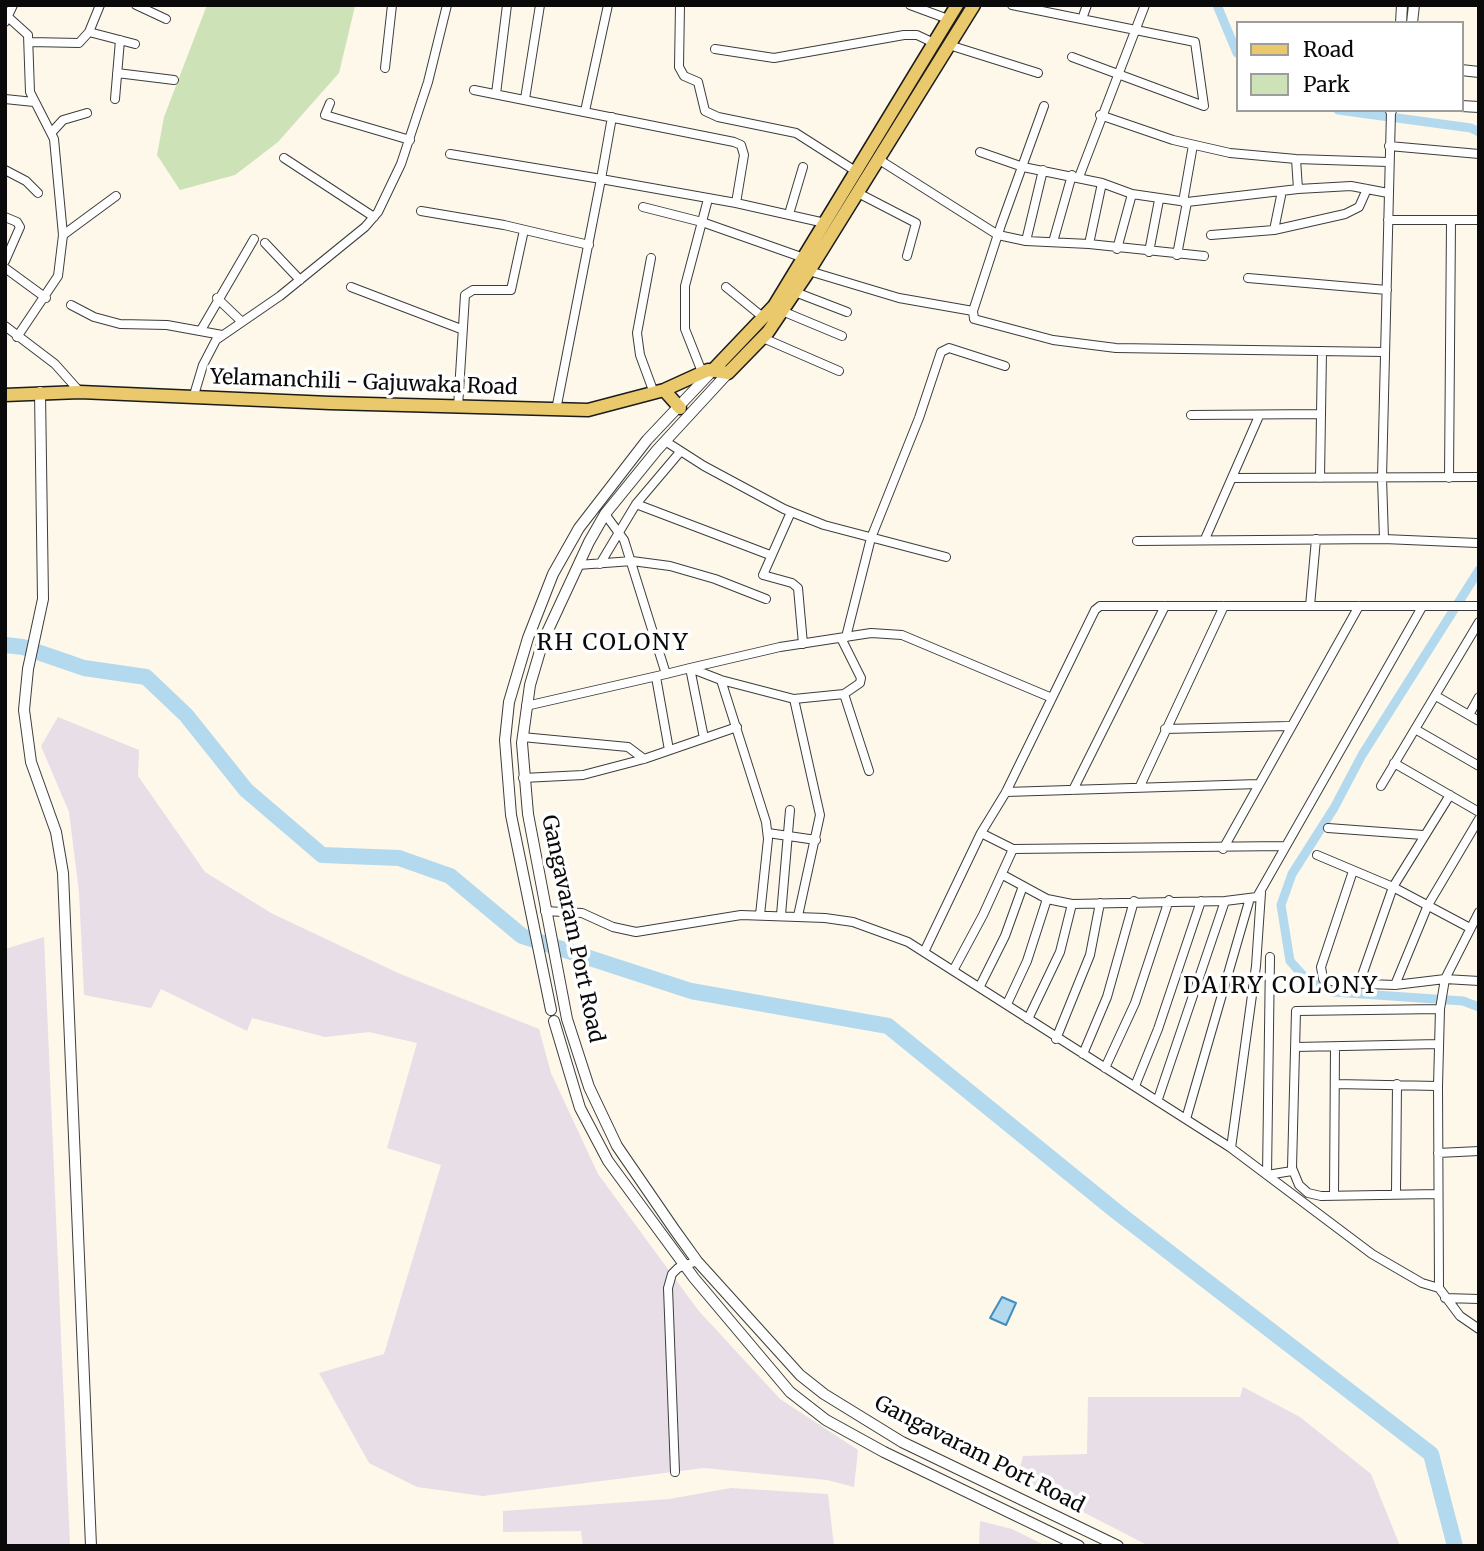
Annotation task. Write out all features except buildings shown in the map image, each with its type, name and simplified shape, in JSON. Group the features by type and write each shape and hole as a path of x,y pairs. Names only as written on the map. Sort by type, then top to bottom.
{"main road":[{"name":"Yelamanchili - Gajuwaka Road","path":"5,395 80,391 588,410 659,392 708,371 764,318 804,258 957,5"},
{"path":"708,371 728,373 763,338 809,271 974,5"},
{"path":"659,392 680,408"}],"street":[{"path":"13,5 7,19 23,28 30,42 28,79 34,102 52,132 63,235 58,276 46,298 17,337"},
{"path":"30,42 72,45 84,39 99,7 88,5"},
{"path":"136,5 166,19"},
{"path":"384,68 392,5"},
{"path":"194,395 208,351 222,335 300,280 374,217 390,192 410,139 428,82 447,5"},
{"path":"496,94 507,5"},
{"path":"525,99 540,5"},
{"path":"585,111 608,5"},
{"path":"680,5 679,67 684,76 698,82 705,111 718,117 796,133 857,172"},
{"path":"910,5 948,19"},
{"path":"1012,5 1195,42 1204,106 1072,57"},
{"path":"1082,19 1087,5"},
{"path":"1053,242 1076,176 1145,5"},
{"path":"89,32 135,44"},
{"path":"715,49 774,58 904,35 917,35 934,43"},
{"path":"115,99 120,40"},
{"path":"949,44 1038,73"},
{"path":"117,73 174,80"},
{"path":"474,90 741,145 744,155 736,203"},
{"path":"5,99 34,102"},
{"path":"330,103 325,115 410,139"},
{"path":"1044,106 974,311 973,317 978,321 1053,340 1096,346 1385,352"},
{"path":"1384,539 1382,478 1391,112"},
{"path":"52,132 63,120 87,113"},
{"path":"1100,115 1193,145 1230,153 1296,159 1388,162"},
{"path":"556,410 612,117"},
{"path":"1177,255 1193,145"},
{"path":"1389,146 1479,154"},
{"path":"980,152 1023,167 1076,176 1159,200 1185,202 1298,189 1367,189 1388,193"},
{"path":"450,154 736,203 825,223"},
{"path":"284,158 374,217"},
{"path":"878,159 967,218 998,235 1026,241 1089,244 1204,256"},
{"path":"1296,159 1298,189"},
{"path":"789,214 803,167"},
{"path":"5,170 26,181 38,193"},
{"path":"1026,241 1043,170"},
{"path":"1089,244 1101,183"},
{"path":"1210,235 1274,230 1354,210 1359,206 1367,189"},
{"path":"1274,230 1282,191"},
{"path":"858,193 916,223 907,256"},
{"path":"1117,249 1132,194"},
{"path":"63,235 116,196"},
{"path":"708,199 685,286 685,329 708,371"},
{"path":"1149,252 1159,200"},
{"path":"643,208 702,222 804,258"},
{"path":"421,211 589,245"},
{"path":"5,217 17,222 20,227 5,261"},
{"path":"1388,220 1479,220"},
{"path":"1449,478 1451,220"},
{"path":"458,407 464,301 468,292 511,290 524,230"},
{"path":"201,330 217,298 254,239"},
{"path":"265,243 300,280"},
{"path":"651,258 637,334 640,355 659,392"},
{"path":"5,268 46,298"},
{"path":"809,271 899,298 974,311"},
{"path":"1248,278 1387,290"},
{"path":"351,287 461,329"},
{"path":"726,287 764,318"},
{"path":"795,292 847,312"},
{"path":"217,298 241,321"},
{"path":"71,306 94,317 120,324 201,330 222,335"},
{"path":"782,311 842,336"},
{"path":"5,326 55,364 80,391"},
{"path":"763,338 839,371"},
{"path":"691,667 721,680 794,699 844,694 860,683 861,678 844,638 871,538 941,352 949,348 1005,366"},
{"path":"1320,478 1322,351"},
{"name":"Gangavaram Port Road","path":"551,1010 511,815 505,725 518,671 544,598 579,528 647,440 680,408 708,371"},
{"name":"Gangavaram Port Road","path":"728,373 665,441 605,514 543,641 526,706 528,778 545,914 565,1011 589,1087 617,1146 698,1261 771,1345 824,1394 902,1442 1118,1546"},
{"path":"40,392 44,539 41,620 28,669 25,733 31,762 56,832 63,873 90,1546"},
{"path":"1191,415 1321,414"},
{"path":"1205,539 1259,416"},
{"path":"665,441 750,493 791,512 871,538 947,557"},
{"path":"600,564 636,504 680,452"},
{"path":"1234,478 1479,477"},
{"path":"636,504 770,555"},
{"path":"791,512 770,555 764,577 792,583 799,588 803,643"},
{"path":"605,514 619,530 632,561 666,674"},
{"path":"1137,541 1384,539 1477,543"},
{"path":"1310,606 1316,540"},
{"path":"578,565 632,561 692,572 766,599"},
{"path":"544,598 560,604"},
{"path":"923,949 981,833 1006,792 1095,610 1109,604 1479,607"},
{"path":"1073,790 1165,606"},
{"path":"1140,786 1224,606"},
{"path":"1223,849 1289,726 1359,606"},
{"path":"1231,1148 1256,966 1261,893 1284,846 1422,607"},
{"path":"1381,786 1479,622"},
{"path":"526,706 803,643 894,632 1052,698"},
{"path":"691,667 704,738"},
{"path":"656,677 669,750"},
{"path":"721,680 768,833 760,915"},
{"path":"844,694 869,771"},
{"path":"1436,696 1479,721"},
{"path":"1469,715 1479,697"},
{"path":"794,699 818,801 816,840 797,916"},
{"path":"1165,729 1289,726"},
{"path":"528,778 583,775 737,727"},
{"path":"1415,729 1479,766"},
{"path":"527,737 628,747 644,758"},
{"path":"1394,762 1479,812"},
{"path":"1006,792 1258,784"},
{"path":"1359,984 1393,887 1450,795"},
{"path":"781,915 790,810"},
{"path":"1395,985 1427,905 1479,819"},
{"path":"1328,828 1423,835"},
{"path":"768,833 816,840"},
{"path":"981,833 1013,849 1223,849 1284,846"},
{"path":"954,969 1003,875 1013,849"},
{"path":"1317,855 1393,887 1470,928"},
{"path":"1353,871 1321,975 1328,982 1395,985 1445,979 1479,981"},
{"path":"1003,875 1047,899 1072,904 1225,901 1250,898 1261,893"},
{"path":"981,986 1023,886"},
{"path":"1186,1119 1250,898"},
{"path":"1007,1004 1027,961 1047,899"},
{"path":"1105,1068 1135,1003 1169,900"},
{"path":"1083,1054 1107,997 1126,939 1134,901"},
{"path":"1135,1086 1158,1029 1201,901"},
{"path":"1158,1099 1225,901"},
{"path":"1056,1038 1090,955 1100,903"},
{"path":"1028,1019 1060,952 1072,904"},
{"path":"545,914 576,911 613,927 636,932 760,915 797,916 853,922 908,942 981,986 1056,1038 1158,1099 1231,1148 1373,1254 1422,1283 1439,1288"},
{"path":"1479,912 1445,979 1440,1009 1438,1086 1439,1288 1445,1298 1479,1329"},
{"path":"1267,1175 1270,957"},
{"path":"1438,1194 1308,1193 1299,1185 1292,1171 1294,1014 1298,1009 1440,1009"},
{"path":"551,1010 554,1021"},
{"name":"Gangavaram Port Road","path":"554,1021 587,1123 608,1161 684,1265 758,1357 790,1392 826,1420 884,1452 1079,1546"},
{"path":"1295,1047 1439,1044"},
{"path":"1334,1195 1335,1048"},
{"path":"1335,1084 1438,1086"},
{"path":"1396,1192 1397,1084"},
{"path":"1438,1153 1479,1151"},
{"path":"1267,1175 1292,1171"},
{"path":"675,1472 668,1288 672,1274 684,1265 698,1261"},
{"path":"1445,1298 1479,1299"}],"shaded area":[{"path":"58,717 139,750 138,776 205,872 271,913 398,973 539,1029 551,1073 598,1174 698,1310 780,1399 858,1450 854,1487 827,1480 704,1468 483,1496 417,1487 369,1463 319,1373 384,1354 441,1165 387,1148 417,1043 369,1032 325,1037 252,1018 247,1031 161,989 151,1008 84,995 79,892 69,812 41,746"},
{"path":"44,937 70,1546 6,1546 5,949"},
{"path":"1243,1387 1300,1417 1371,1474 1400,1546 1149,1546 1017,1478 1023,1456 1087,1454 1088,1397 1240,1397"},
{"path":"731,1488 828,1494 834,1546 583,1546 581,1531 503,1532 503,1511 669,1499"},
{"path":"980,1521 1012,1529 1046,1546 979,1546"}],"green space":[{"path":"207,5 355,6 339,73 278,142 235,175 180,190 157,155 164,117"}],"water":[{"path":"1002,1297 1016,1303 1006,1325 990,1318"}],"waterway":[{"path":"1217,5 1236,51"},
{"path":"1353,112 1471,128 1479,132"},
{"path":"1479,570 1362,755 1334,808 1292,874 1281,905 1290,961 1309,982 1333,992 1463,1001 1479,1007"},
{"path":"5,645 23,647 84,668 146,677 186,715 246,790 322,855 399,858 450,876 522,936 691,991 888,1026 1117,1212 1431,1454 1455,1546"}],"district":[{"name":"RH COLONY","path":"613,643"},
{"name":"DAIRY COLONY","path":"1281,986"}]}
